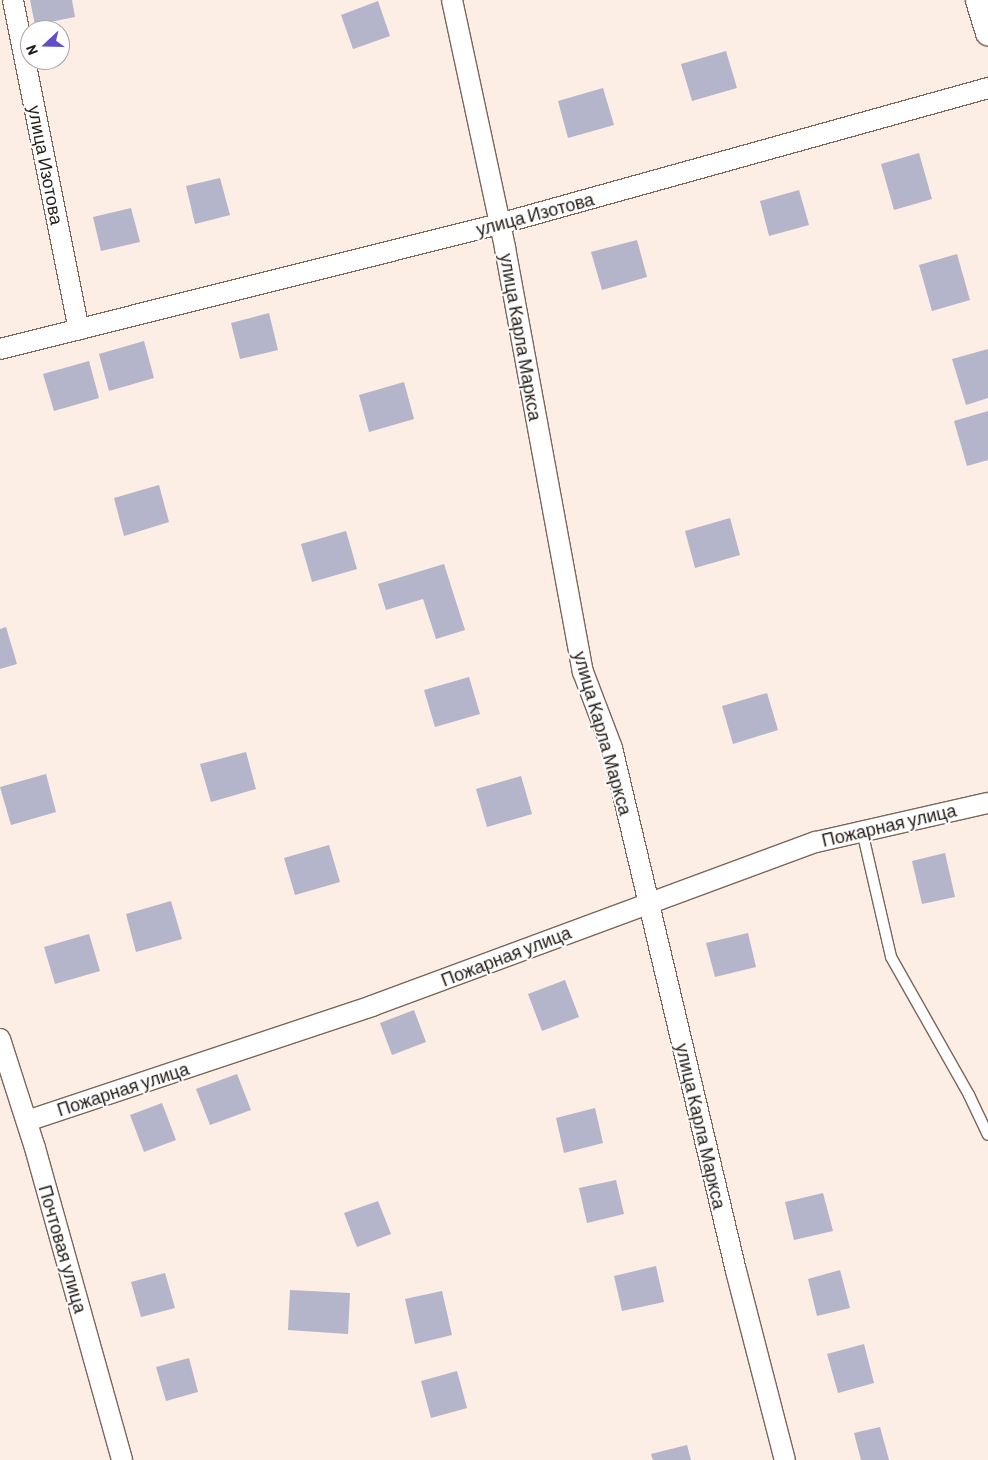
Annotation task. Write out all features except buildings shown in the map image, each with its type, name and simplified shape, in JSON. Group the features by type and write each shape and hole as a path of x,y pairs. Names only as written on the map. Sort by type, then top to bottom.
{"street":[{"name":"улица Изотова","path":"13,0 79,330"},
{"name":"улица Карла Маркса","path":"452,0 500,224 583,672 612,748 736,1270 785,1460"},
{"path":"978,0 988,32"},
{"name":"улица Изотова","path":"0,349 500,224 988,88"},
{"name":"Пожарная улица","path":"27,1121 372,1006 648,902 816,842 988,803"},
{"name":"Почтовая улица","path":"0,1039 27,1121 122,1460"}],"lane":[{"path":"862,831 891,958 969,1095 988,1135"}]}
